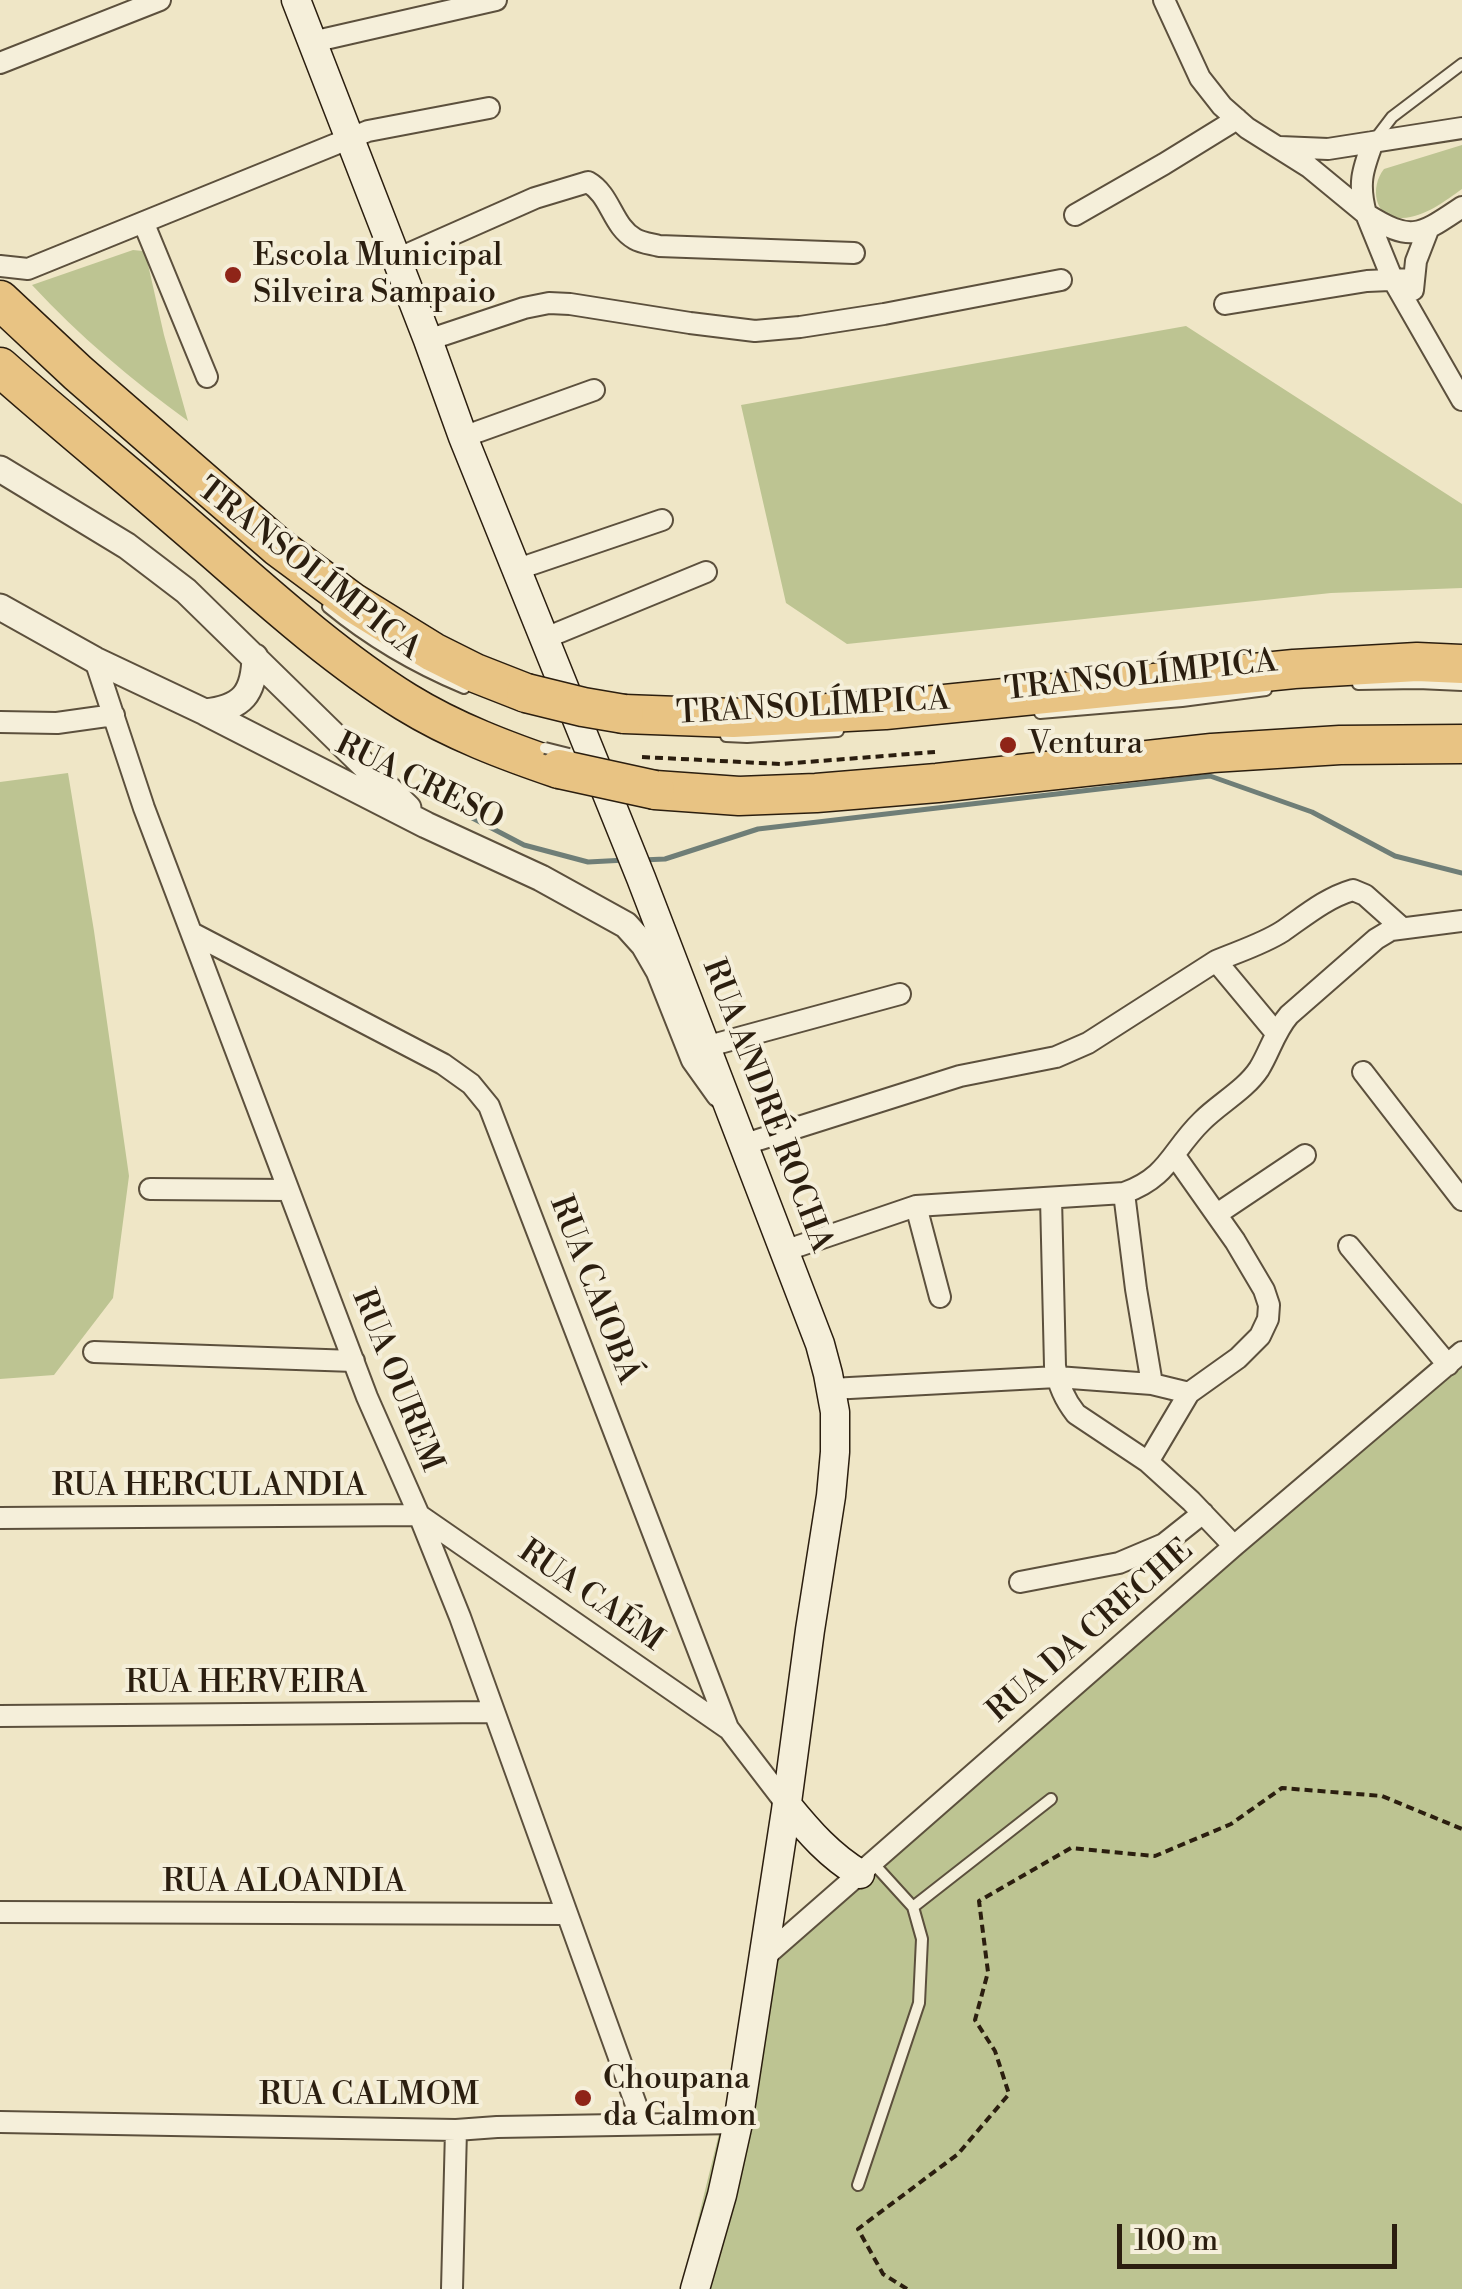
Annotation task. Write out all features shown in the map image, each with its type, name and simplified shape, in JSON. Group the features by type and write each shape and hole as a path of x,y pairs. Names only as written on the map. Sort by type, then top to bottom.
{"highway":[{"name":"TRANSOLÍMPICA","path":"0,300 278,547 352,602 475,673 526,693 583,708 608,721 885,710 1294,669 1417,662 1462,664"},
{"name":"TRANSOLÍMPICA","path":"0,367 350,663 406,702 505,751 552,759 655,790 739,796 816,793 937,784 1212,753 1340,745 1462,744"},
{"path":"0,401 140,506 229,563"}],"main road":[{"name":"RUA ANDRÉ ROCHA","path":"298,0 463,437 625,837 820,1344 835,1412 832,1496 738,2123 695,2289"},
{"path":"787,1805 819,1844 845,1865 867,1869"}],"street":[{"path":"0,62 160,0"},
{"path":"312,42 496,0"},
{"path":"1164,0 1200,78 1222,106 1309,167 1366,214 1388,228 1409,233 1428,230 1462,207"},
{"path":"0,266 28,268 368,131 489,108"},
{"path":"1074,215 1237,119"},
{"path":"1278,147 1328,149 1462,128"},
{"path":"1372,142 1360,182 1366,214 1403,278 1414,317 1462,400"},
{"path":"397,260 535,198 588,182 598,188 621,228 636,240 659,246 854,252"},
{"path":"144,224 207,377"},
{"path":"1225,304 1403,278 1416,261 1428,230"},
{"path":"428,340 549,303 755,331 884,314 1061,280"},
{"path":"463,437 594,390"},
{"path":"0,469 152,564 186,591 426,825"},
{"path":"516,570 662,520"},
{"path":"543,639 706,572"},
{"name":"RUA CRESO","path":"0,607 95,660 541,878 626,925 659,971 694,1060 725,1102"},
{"path":"205,712 238,703 250,689 255,656"},
{"name":"RUA OUREM","path":"95,660 144,808 288,1190 460,1618 643,2124"},
{"path":"0,722 58,723 114,715"},
{"path":"742,1146 960,1076 1056,1057 1088,1044 1216,961 1281,932 1339,894 1353,890 1366,895 1402,928"},
{"path":"784,1250 916,1206 1124,1192 1153,1179 1204,1118 1252,1077 1290,1015 1376,939 1391,930 1462,921"},
{"name":"RUA CAIOBÁ","path":"192,933 443,1064 471,1084 489,1106 728,1728 787,1805"},
{"path":"1216,961 1276,1033"},
{"path":"704,1047 900,994"},
{"path":"1363,1072 1462,1200"},
{"path":"1217,1214 1306,1155"},
{"path":"1148,1462 1189,1393 1238,1358 1260,1336 1270,1304 1217,1214 1175,1156"},
{"path":"150,1189 288,1190"},
{"path":"1124,1192 1152,1384"},
{"path":"1051,1198 1057,1377 1068,1404 1076,1414 1148,1462 1234,1546"},
{"path":"916,1206 940,1297"},
{"path":"1349,1246 1455,1358"},
{"path":"94,1352 354,1361"},
{"name":"RUA DA CRECHE","path":"762,1959 1455,1358"},
{"path":"831,1389 1057,1377 1152,1384 1189,1393"},
{"path":"1020,1582 1119,1563 1164,1544 1203,1513"},
{"name":"RUA CAÉM","path":"419,1515 728,1728"},
{"name":"RUA HERCULANDIA","path":"0,1518 419,1515"},
{"name":"RUA HERVEIRA","path":"0,1716 492,1712"},
{"name":"RUA ALOANDIA","path":"0,1912 567,1914"},
{"name":"RUA CALMOM","path":"0,2122 456,2130 738,2123"},
{"path":"452,2289 456,2130"}],"lane":[{"path":"1372,142 1392,118 1462,64"},
{"name":"TRANSOLÍMPICA","path":"316,597 346,622 419,666 476,692"},
{"path":"1347,684 1418,682 1462,686"},
{"name":"TRANSOLÍMPICA","path":"1024,714 1274,689"},
{"path":"572,722 608,721"},
{"name":"TRANSOLÍMPICA","path":"710,736 857,730"},
{"path":"530,742 552,759 612,764"},
{"path":"1031,760 1106,752"},
{"path":"913,1907 1052,1799"},
{"path":"858,2185 919,2003 922,1939 913,1907 867,1869"}],"path":[{"path":"706,760 781,764 935,752"},
{"path":"907,2289 883,2274 858,2229 958,2154 1010,2094 995,2051 975,2020 988,1972 979,1900 1071,1848 1155,1856 1232,1824 1282,1788 1382,1796 1462,1829"}],"green space":[{"path":"1462,145 1462,189 1419,215 1393,217 1380,208 1376,193 1384,169"},
{"path":"133,250 143,251 147,260 188,421 107,357 32,285"},
{"path":"1186,326 1462,504 1462,588 1331,593 847,644 786,603 741,405"},
{"path":"68,773 129,1176 113,1298 54,1375 0,1379 0,782"},
{"path":"1462,1354 1462,2289 681,2289 764,1949"}],"waterway":[{"path":"642,860 665,859 758,829 1210,776 1312,812 1395,856 1462,873"},
{"path":"428,782 459,811 524,845 588,862 626,860"}],"place":[{"name":"Escola Municipal Silveira Sampaio","path":"233,275"},
{"name":"Ventura","path":"1008,745"},
{"name":"Choupana da Calmon","path":"583,2098"}]}
